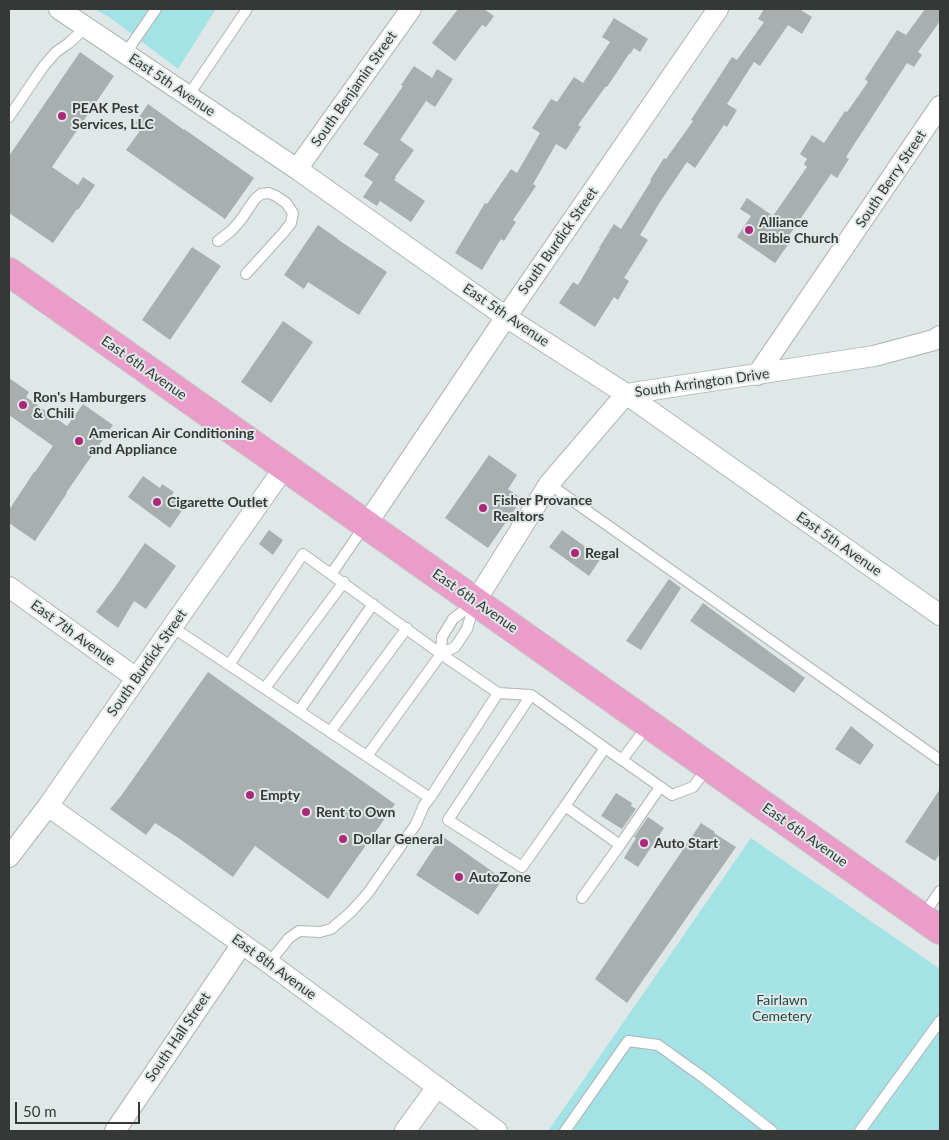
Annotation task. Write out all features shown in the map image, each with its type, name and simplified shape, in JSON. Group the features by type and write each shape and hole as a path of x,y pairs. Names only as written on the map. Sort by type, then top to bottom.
{"main road":[{"name":"East 6th Avenue","path":"9,272 931,924"}],"street":[{"name":"South Benjamin Street","path":"297,169 411,9"},
{"name":"South Burdick Street","path":"366,525 506,316 718,9"},
{"name":"East 5th Avenue","path":"72,17 297,169 506,316 626,394 940,615"},
{"name":"South Berry Street","path":"757,375 940,106"},
{"name":"South Arrington Drive","path":"475,602 549,484 626,394 874,356 938,340"},
{"name":"South Burdick Street","path":"9,857 48,806 284,468"},
{"name":"East 7th Avenue","path":"9,587 136,678"},
{"name":"East 8th Avenue","path":"48,806 269,963 497,1131"},
{"name":"South Hall Street","path":"115,1131 242,944"},
{"path":"405,1131 437,1087"}],"lane":[{"path":"126,54 156,9"},
{"path":"188,96 247,9"},
{"path":"9,118 43,67 56,52 69,43 72,17"},
{"path":"218,241 231,231 255,199 261,194 269,193 286,203 293,213 291,223 246,274"},
{"path":"549,484 940,760"},
{"path":"332,574 366,525"},
{"path":"229,665 303,554 498,693 531,695 672,795 693,787 708,766"},
{"path":"265,688 344,582"},
{"path":"441,654 442,637 453,619 475,602"},
{"path":"366,756 441,654 455,647 467,629 475,602"},
{"path":"299,711 374,604"},
{"path":"172,627 430,798"},
{"path":"330,732 406,628"},
{"path":"269,963 289,938 299,931 320,932 332,929 368,893 416,824 424,805 498,693"},
{"path":"531,695 448,820 522,867 605,748"},
{"path":"622,760 649,724"},
{"path":"582,898 660,787"},
{"path":"565,806 620,845"},
{"path":"931,924 940,891"},
{"path":"860,1131 940,1021"},
{"path":"565,1131 628,1041 658,1045 772,1131"}],"green space":[{"path":"94,9 216,9 178,69 109,17"},
{"name":"Fairlawn Cemetery","path":"751,838 940,969 940,1131 548,1131"}],"building":[{"path":"458,9 484,9 494,16 486,27 482,25 455,61 432,43"},
{"path":"764,9 799,9 812,17 802,34 788,25 760,66 754,62 727,104 737,110 727,127 724,125 695,168 687,162 660,202 640,235 648,240 624,278 629,281 618,300 614,297 595,327 559,303 573,282 578,285 614,224 621,229 664,158 666,159 693,121 691,120 732,57 737,60 764,22 758,19"},
{"path":"925,9 940,9 940,21 918,52 922,55 914,67 907,63 846,157 849,159 837,178 831,174 788,237 792,239 775,263 737,237 751,216 740,209 747,198 773,216 807,167 804,164 807,159 800,154 812,135 824,143 845,111 847,112 868,82 865,79 897,30 906,35"},
{"path":"614,18 648,39 640,52 634,48 629,54 578,125 581,127 566,150 556,144 533,184 536,186 513,220 516,222 504,241 501,239 482,270 455,253 485,203 487,204 511,169 517,173 540,133 532,128 551,99 557,102 574,77 583,83 610,42 602,37"},
{"name":"PEAK Pest Services, LLC","path":"80,52 114,76 52,167 78,185 83,177 95,185 53,243 9,213 9,156"},
{"path":"414,66 432,78 437,69 453,79 435,107 426,101 400,140 414,150 394,180 425,201 411,222 380,201 377,206 363,197 373,182 364,176 379,154 363,144 403,86 401,85"},
{"path":"148,104 254,178 225,219 126,150 142,128 135,123"},
{"path":"318,225 387,272 359,315 308,282 304,289 284,275"},
{"path":"192,247 221,266 170,340 142,320"},
{"path":"283,321 313,342 271,403 241,382"},
{"path":"9,378 29,392 26,397 67,426 83,404 113,425 35,541 9,523 9,510 53,446 9,415"},
{"name":"Fisher Provance Realtors","path":"489,455 517,475 508,489 522,499 488,548 445,518"},
{"name":"Cigarette Outlet","path":"143,476 160,488 162,484 174,492 171,496 185,506 170,528 128,497"},
{"path":"269,530 283,540 273,555 259,544"},
{"name":"Regal","path":"562,530 601,558 589,576 549,547"},
{"path":"145,543 176,566 146,609 134,601 118,628 96,612"},
{"path":"669,579 681,588 641,650 626,641"},
{"path":"703,603 805,678 794,693 690,621"},
{"path":"208,672 395,804 328,899 255,846 233,877 155,823 146,835 110,809"},
{"path":"851,726 874,745 860,765 835,749"},
{"path":"940,789 940,853 935,861 905,842"},
{"path":"616,793 632,803 631,806 636,809 622,829 601,816"},
{"name":"Auto Start","path":"648,817 664,828 638,867 624,858 636,838 634,837"},
{"path":"701,823 736,847 627,1003 595,979"},
{"name":"AutoZone","path":"442,836 503,879 478,915 416,875"}],"place":[{"name":"PEAK Pest Services, LLC","path":"62,116"},
{"name":"Alliance Bible Church","path":"749,230"},
{"name":"Ron's Hamburgers & Chili","path":"23,405"},
{"name":"American Air Conditioning and Appliance","path":"79,441"},
{"name":"Cigarette Outlet","path":"157,502"},
{"name":"Fisher Provance Realtors","path":"483,508"},
{"name":"Regal","path":"575,553"},
{"name":"Empty","path":"250,795"},
{"name":"Rent to Own","path":"306,812"},
{"name":"Dollar General","path":"343,839"},
{"name":"Auto Start","path":"644,843"},
{"name":"AutoZone","path":"459,877"}]}
